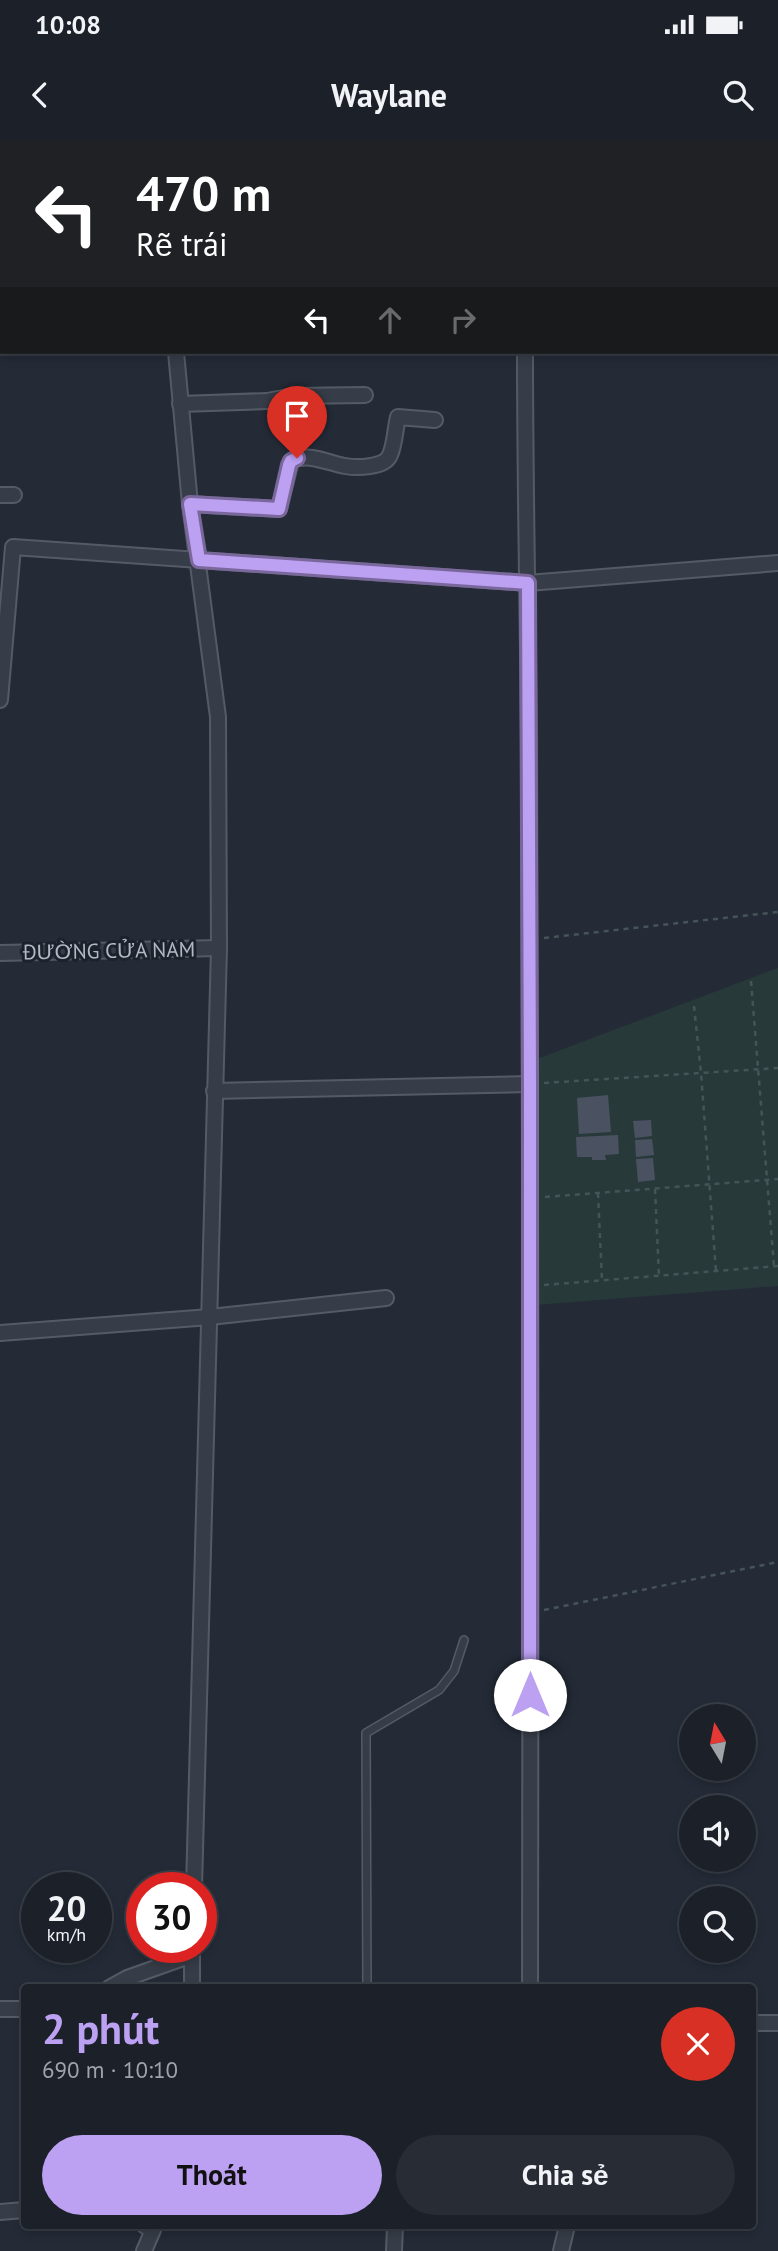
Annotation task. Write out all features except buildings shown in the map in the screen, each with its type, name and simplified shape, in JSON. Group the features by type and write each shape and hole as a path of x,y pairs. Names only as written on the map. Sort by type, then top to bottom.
{"street":[{"path":"176,354 190,504 218,717 219,948 194,1872"},
{"path":"525,354 530,940 530,1984"},
{"path":"180,404 267,401 294,396 365,395"},
{"path":"190,504 279,509 291,461 297,458 330,461 347,466 381,464 390,455 398,417 435,420"},
{"path":"0,700 7,546 528,583 778,563"},
{"name":"ĐƯỜNG CỬA NAM","path":"0,953 219,948"},
{"path":"214,1091 530,1084"},
{"path":"0,1333 210,1317 386,1298"},
{"path":"116,1984 163,1963"},
{"path":"192,1963 192,1984"},
{"path":"0,2009 21,2009"},
{"path":"756,2023 778,2023"},
{"path":"0,2212 21,2210"},
{"path":"144,2251 150,2229"},
{"path":"394,2251 395,2229"},
{"path":"561,2251 566,2229"}],"lane":[{"path":"367,1984 366,1732 439,1690 454,1671 464,1640"}],"path":[{"path":"530,940 778,912"},
{"path":"530,1286 776,1266 751,981"},
{"path":"694,1006 716,1271"},
{"path":"530,1084 778,1068"},
{"path":"545,1197 778,1179"},
{"path":"655,1189 659,1276"},
{"path":"598,1193 602,1280"},
{"path":"530,1613 778,1562"}],"shaded area":[{"path":"778,968 778,1286 535,1305 534,1060"}],"route":[{"path":"297,458 289,465 279,509 190,504 199,560 528,583 530,1695"}]}
